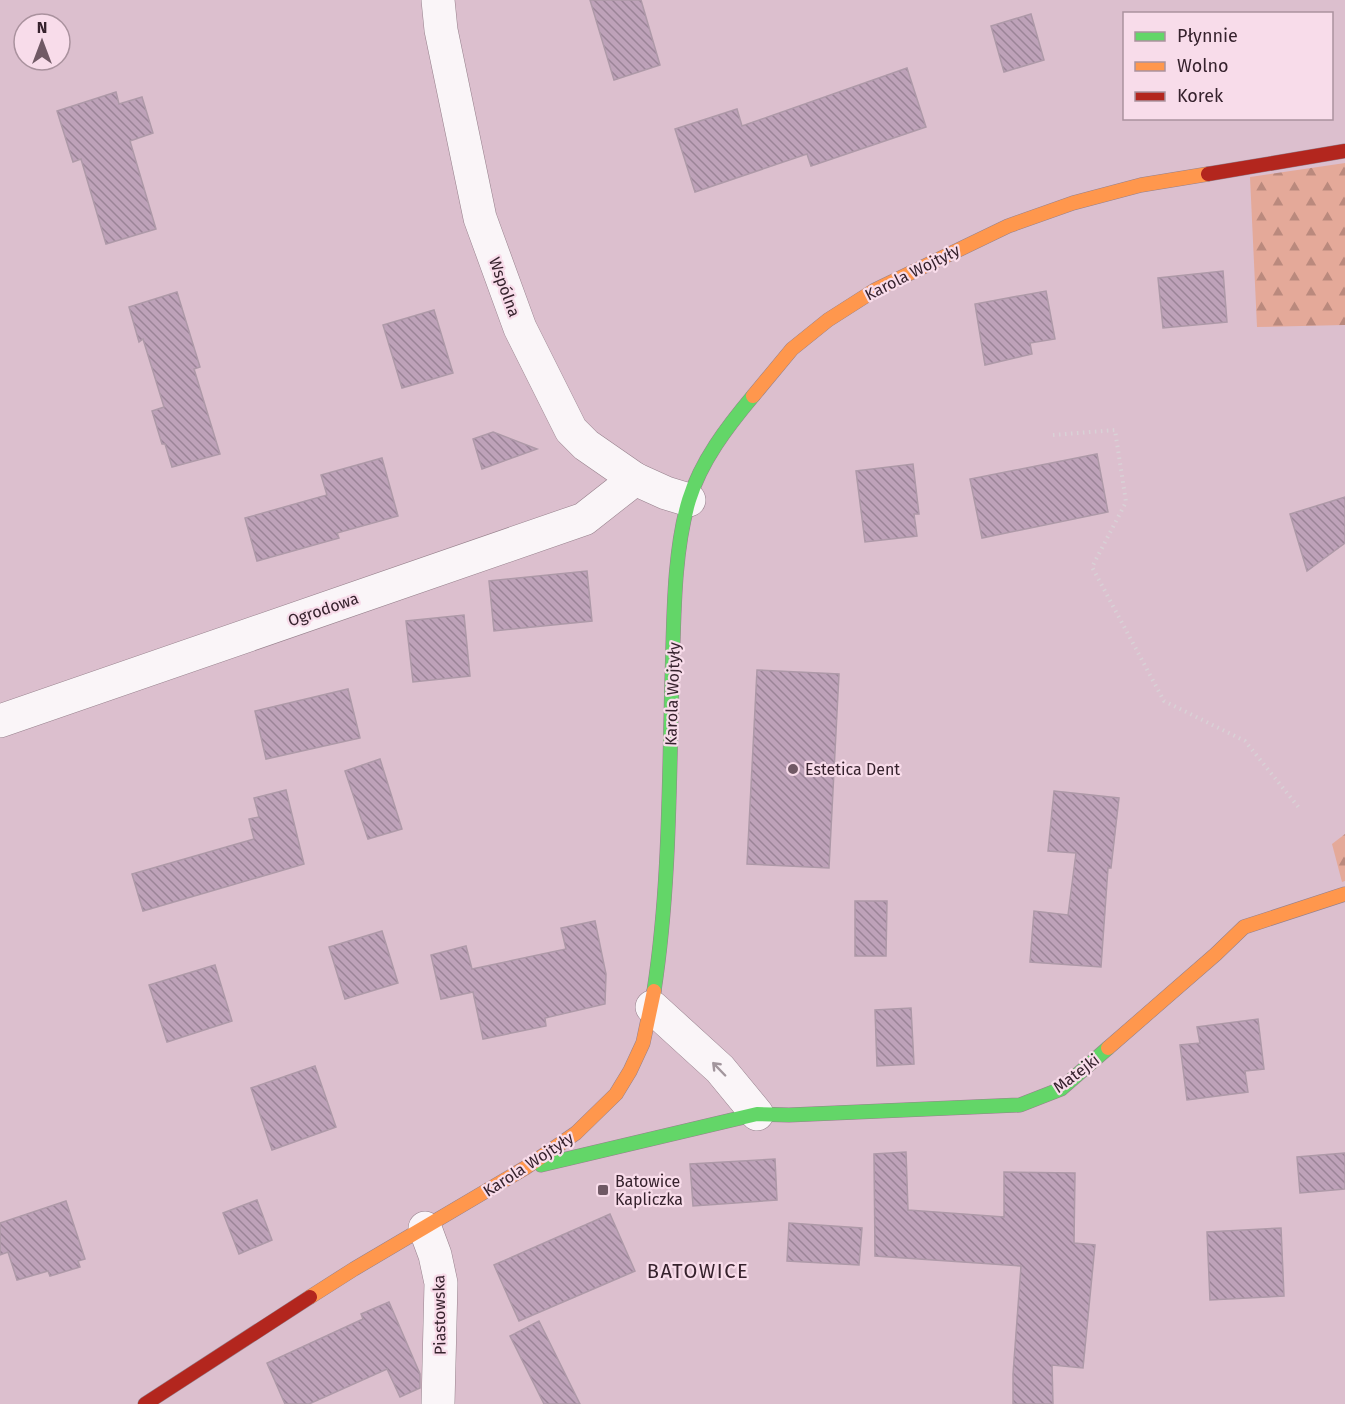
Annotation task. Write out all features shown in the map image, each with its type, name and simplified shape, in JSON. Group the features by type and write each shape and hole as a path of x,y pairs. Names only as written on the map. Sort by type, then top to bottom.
{"street":[{"name":"Wspólna","path":"438,0 441,30 480,218 520,328 571,430 586,445 635,479 666,494 689,500"},
{"name":"Karola Wojtyły","path":"145,1404 354,1269 525,1168 576,1133 616,1094 630,1071 643,1042 652,1007 659,961 667,857 674,623 679,556 689,500 700,474 727,427 792,350 828,320 875,290 1008,226 1073,203 1141,185 1345,151"},
{"name":"Ogrodowa","path":"0,721 584,519 635,479"},
{"name":"Matejki","path":"525,1168 757,1114 789,1115 1020,1105 1061,1089 1244,927 1345,894"},
{"path":"652,1007 720,1069 757,1114"},
{"name":"Piastowska","path":"425,1228 435,1254 441,1283 438,1404"}],"path":[{"path":"1053,435 1115,430 1126,502 1092,567 1164,701 1245,741 1300,809"}],"green space":[{"path":"1345,163 1345,325 1257,327 1250,177"},
{"path":"1345,834 1345,881 1342,882 1332,844"}],"building":[{"path":"590,0 641,0 660,65 614,80"},
{"path":"1031,14 1044,60 1004,72 991,26"},
{"path":"907,68 926,127 811,166 807,154 695,192 675,129 737,109 742,126"},
{"path":"116,92 119,104 142,97 153,133 130,141 156,229 106,244 81,159 73,162 57,111"},
{"path":"1223,271 1227,322 1163,328 1158,278"},
{"path":"1046,291 1055,339 1030,343 1032,354 985,365 975,304"},
{"path":"177,292 200,367 194,369 220,454 172,467 152,411 164,407 143,339 139,342 129,307"},
{"path":"434,310 453,373 402,388 383,325"},
{"path":"493,432 537,449 482,469 473,439"},
{"path":"1097,454 1108,512 982,538 970,479"},
{"path":"382,458 398,516 337,533 339,538 257,561 245,518 327,495 321,475"},
{"path":"913,464 919,514 914,514 917,536 865,542 856,471"},
{"path":"1345,497 1345,543 1307,571 1290,514"},
{"path":"587,571 592,621 494,631 489,581"},
{"path":"464,615 470,676 413,682 406,621"},
{"name":"Estetica Dent","path":"757,670 839,674 829,868 747,864"},
{"path":"348,689 360,738 266,759 255,711"},
{"path":"380,759 402,829 368,839 345,771"},
{"path":"286,790 304,864 143,911 132,874 254,839 249,819 259,817 254,798"},
{"path":"1054,791 1119,798 1111,868 1108,868 1101,967 1030,962 1034,911 1068,915 1076,853 1048,851"},
{"path":"855,901 887,901 886,956 855,956"},
{"path":"595,921 606,974 605,1004 545,1018 546,1026 483,1039 473,992 441,999 431,955 466,946 472,969 566,949 561,928"},
{"path":"382,931 398,983 345,999 329,947"},
{"path":"215,965 232,1021 167,1042 149,985"},
{"path":"911,1008 914,1064 877,1066 875,1010"},
{"path":"1258,1019 1264,1069 1245,1071 1248,1092 1187,1100 1180,1045 1200,1043 1197,1027"},
{"path":"315,1066 336,1127 272,1150 251,1088"},
{"path":"906,1152 908,1210 1004,1217 1004,1172 1075,1173 1074,1243 1095,1245 1083,1368 1052,1365 1053,1404 1013,1404 1021,1266 875,1256 874,1154"},
{"path":"1345,1153 1345,1189 1300,1193 1297,1157"},
{"path":"775,1159 777,1200 693,1206 690,1164"},
{"path":"257,1200 272,1240 239,1254 223,1213"},
{"path":"66,1201 85,1259 78,1261 80,1267 50,1276 48,1271 17,1280 8,1252 0,1255 0,1223"},
{"path":"610,1214 635,1271 519,1321 494,1265"},
{"path":"789,1223 862,1228 859,1265 787,1261"},
{"path":"1281,1228 1284,1296 1210,1300 1207,1232"},
{"path":"389,1302 420,1374 420,1388 400,1397 387,1369 309,1404 285,1404 267,1363 363,1319 361,1314"},
{"path":"539,1321 580,1404 544,1404 510,1336"}],"traffic: fast":[{"path":"654,991 666,873 674,611 680,542 689,500 700,472 724,432 753,396"},
{"path":"541,1165 757,1114 789,1115 1020,1105 1061,1089 1108,1048"}],"traffic: slow":[{"path":"753,396 792,349 828,320 875,290 1008,226 1073,203 1141,185 1208,174"},
{"path":"1108,1048 1244,927 1345,894"},
{"path":"310,1297 525,1168 576,1133 616,1094 630,1071 643,1043 654,991"}],"traffic: jam":[{"path":"1208,174 1345,151"},
{"path":"145,1404 310,1297"}],"place":[{"name":"Estetica Dent","path":"793,769"},
{"name":"Batowice Kapliczka","path":"603,1190"}],"district":[{"name":"BATOWICE","path":"698,1271"}]}
